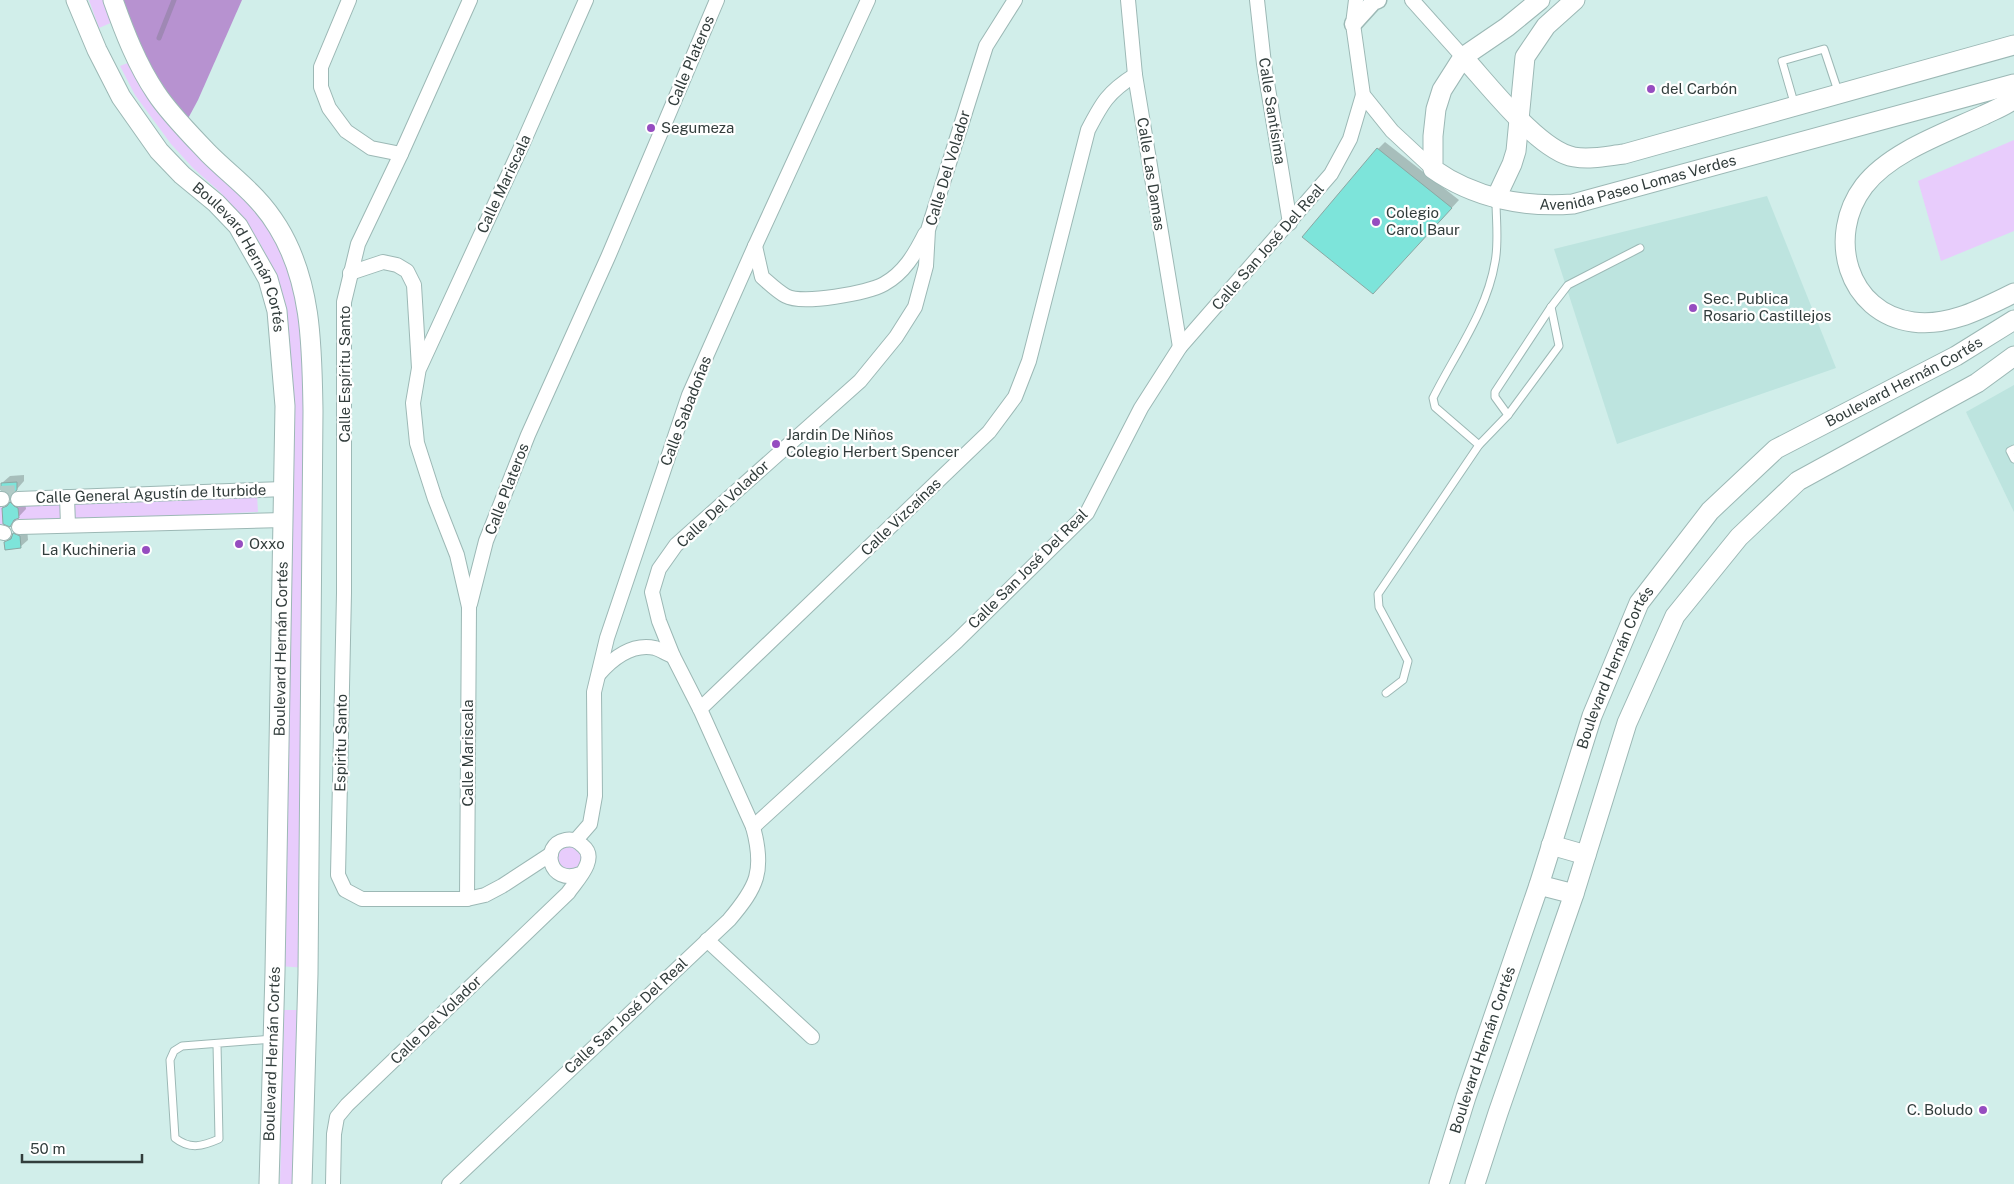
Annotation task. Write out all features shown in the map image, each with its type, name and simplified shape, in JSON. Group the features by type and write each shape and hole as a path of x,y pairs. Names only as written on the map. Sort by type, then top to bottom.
{"main road":[{"name":"Boulevard Hernán Cortés","path":"76,0 120,97 159,151 182,175 238,226 268,279 277,311 285,406 284,520 269,1184"},
{"name":"Boulevard Hernán Cortés","path":"112,0 123,28 156,93 209,154 263,204 279,229 296,264 306,298 312,345 313,411 308,974 302,1184"},
{"path":"1433,170 1433,136 1436,109 1442,90 1463,57 1507,27 1540,0"},
{"path":"1496,198 1516,151 1520,119 1521,83 1525,57 1546,26 1575,0"},
{"path":"93,41 123,28"},
{"name":"Avenida Paseo Lomas Verdes","path":"1463,57 1520,119 1548,146 1572,157 1594,158 1624,154 2014,45"},
{"path":"106,69 136,55"},
{"name":"Avenida Paseo Lomas Verdes","path":"1433,170 1469,189 1496,198 1521,204 1547,206 1573,204 2014,84"},
{"path":"2014,99 1914,148 1886,165 1864,187 1847,222 1844,242 1848,265 1856,286 1871,304 1891,316 1913,322 1939,322 1972,313 2014,293"},
{"name":"Boulevard Hernán Cortés","path":"1439,1184 1466,1098 1539,885 1592,716 1639,603 1710,511 1776,449 1956,356 2014,320"},
{"name":"Boulevard Hernán Cortés","path":"1475,1184 1574,894 1627,723 1675,616 1739,537 1798,481 1977,383 2014,356"},
{"path":"1551,845 1586,855"},
{"path":"1539,885 1574,894"},
{"path":"275,972 308,974"},
{"path":"274,1005 307,1007"}],"street":[{"path":"349,0 321,67 321,87 329,108 346,131 371,148 401,154"},
{"name":"Calle Espíritu Santo","path":"344,593 344,302 350,273 358,244 401,154 470,0"},
{"name":"Calle Mariscala","path":"419,368 523,143 586,0"},
{"name":"Calle Plateros","path":"469,607 486,540 528,434 608,257 717,0"},
{"name":"Calle Sabadoñas","path":"576,840 590,824 595,796 594,692 597,677 607,638 689,395 868,0"},
{"name":"Calle Del Volador","path":"700,709 673,656 659,621 652,592 659,569 676,545 860,381 896,337 915,308 926,266 928,230 986,46 1016,0"},
{"name":"Calle Las Damas","path":"1128,0 1135,75 1180,347"},
{"name":"Calle Santísima","path":"1257,0 1264,64 1290,222"},
{"path":"1356,0 1353,24 1363,95"},
{"path":"1353,24 1373,2 1378,0"},
{"name":"Avenida Paseo Lomas Verdes","path":"1412,0 1463,57"},
{"name":"Calle Vizcaínas","path":"700,709 989,432 1015,397 1029,361 1088,130 1103,103 1117,87 1135,75"},
{"name":"Calle San José Del Real","path":"753,827 957,640 1087,512 1141,408 1180,347 1331,174 1350,140 1363,95"},
{"name":"Avenida Paseo Lomas Verdes","path":"1363,95 1392,131 1433,170"},
{"path":"755,246 762,277 788,297 813,300 844,295 884,284 911,261 928,230"},
{"path":"350,273 383,262 397,264 407,271 414,286 419,368 413,404 417,443 435,499 457,555 469,607"},
{"name":"Calle General Agustín de Iturbide","path":"18,496 37,499 284,489"},
{"path":"67,497 68,525"},
{"name":"Calle General Agustín de Iturbide","path":"20,530 42,526 68,525 284,520"},
{"name":"Espiritu Santo","path":"344,593 338,875 345,890 362,899 467,899"},
{"name":"Calle Mariscala","path":"467,899 469,607"},
{"path":"597,677 608,663 620,654 636,649 654,648 673,656"},
{"name":"Calle San José Del Real","path":"449,1184 729,920 746,900 758,874 759,847 753,827 700,709"},
{"path":"564,840 576,840 586,848 589,856 587,866 580,874 572,877 563,876 556,872 551,865 551,854 555,846 564,840"},
{"path":"467,899 484,895 502,886 551,854"},
{"name":"Calle Del Volador","path":"333,1184 337,1117 347,1105 568,893 580,874"},
{"path":"707,940 812,1037"}],"lane":[{"path":"1795,107 1782,61 1824,49 1839,94"},
{"path":"1479,445 1435,407 1433,398 1476,318 1492,275 1497,247 1496,198"},
{"path":"1508,415 1494,397 1494,392 1568,285 1640,248"},
{"path":"1386,693 1403,680 1408,660 1378,607 1378,594 1479,445 1508,415 1559,346 1551,307"},
{"path":"2014,449 2010,450 2014,459"},
{"path":"217,1044 219,1139 204,1145 184,1145 175,1138 170,1060 174,1051 182,1046 273,1038"}],"shaded area":[{"path":"89,0 108,0 115,21 99,28"},
{"path":"113,0 242,0 198,100 184,126"},
{"path":"133,61 258,204 292,265 309,345 307,968 279,966 292,405 286,311 277,278 260,243 240,215 220,192 193,168 171,144 135,95 120,66"},
{"path":"2014,140 2014,231 1941,261 1918,181"},
{"name":"Sec. Publica Rosario Castillejos","path":"1767,196 1836,368 1617,444 1554,249"},
{"path":"2014,385 2014,512 1966,412"},
{"path":"257,495 258,512 0,525 0,507"},
{"path":"570,845 579,848 582,857 579,866 570,869 561,866 558,857 561,848"},
{"path":"284,1010 300,1010 298,1184 280,1184"}],"building":[{"name":"Colegio Carol Baur","path":"1377,148 1452,208 1373,294 1302,237"},
{"path":"17,482 17,490 10,496 7,492 1,490 1,483"},
{"path":"10,502 18,508 19,518 14,520 10,527 3,524 2,508"},
{"path":"13,533 20,536 21,548 5,550 4,542 11,539"}],"waterway":[{"path":"159,38 174,0"}],"tunnel":[{"path":"1,493 17,492"}],"place":[{"name":"del Carbón","path":"1651,89"},
{"name":"Segumeza","path":"651,128"},
{"name":"Colegio Carol Baur","path":"1376,222"},
{"name":"Sec. Publica Rosario Castillejos","path":"1693,308"},
{"name":"Jardin De Niños Colegio Herbert Spencer","path":"776,444"},
{"name":"Oxxo","path":"239,544"},
{"name":"La Kuchineria","path":"146,550"},
{"name":"C. Boludo","path":"1983,1110"}]}
